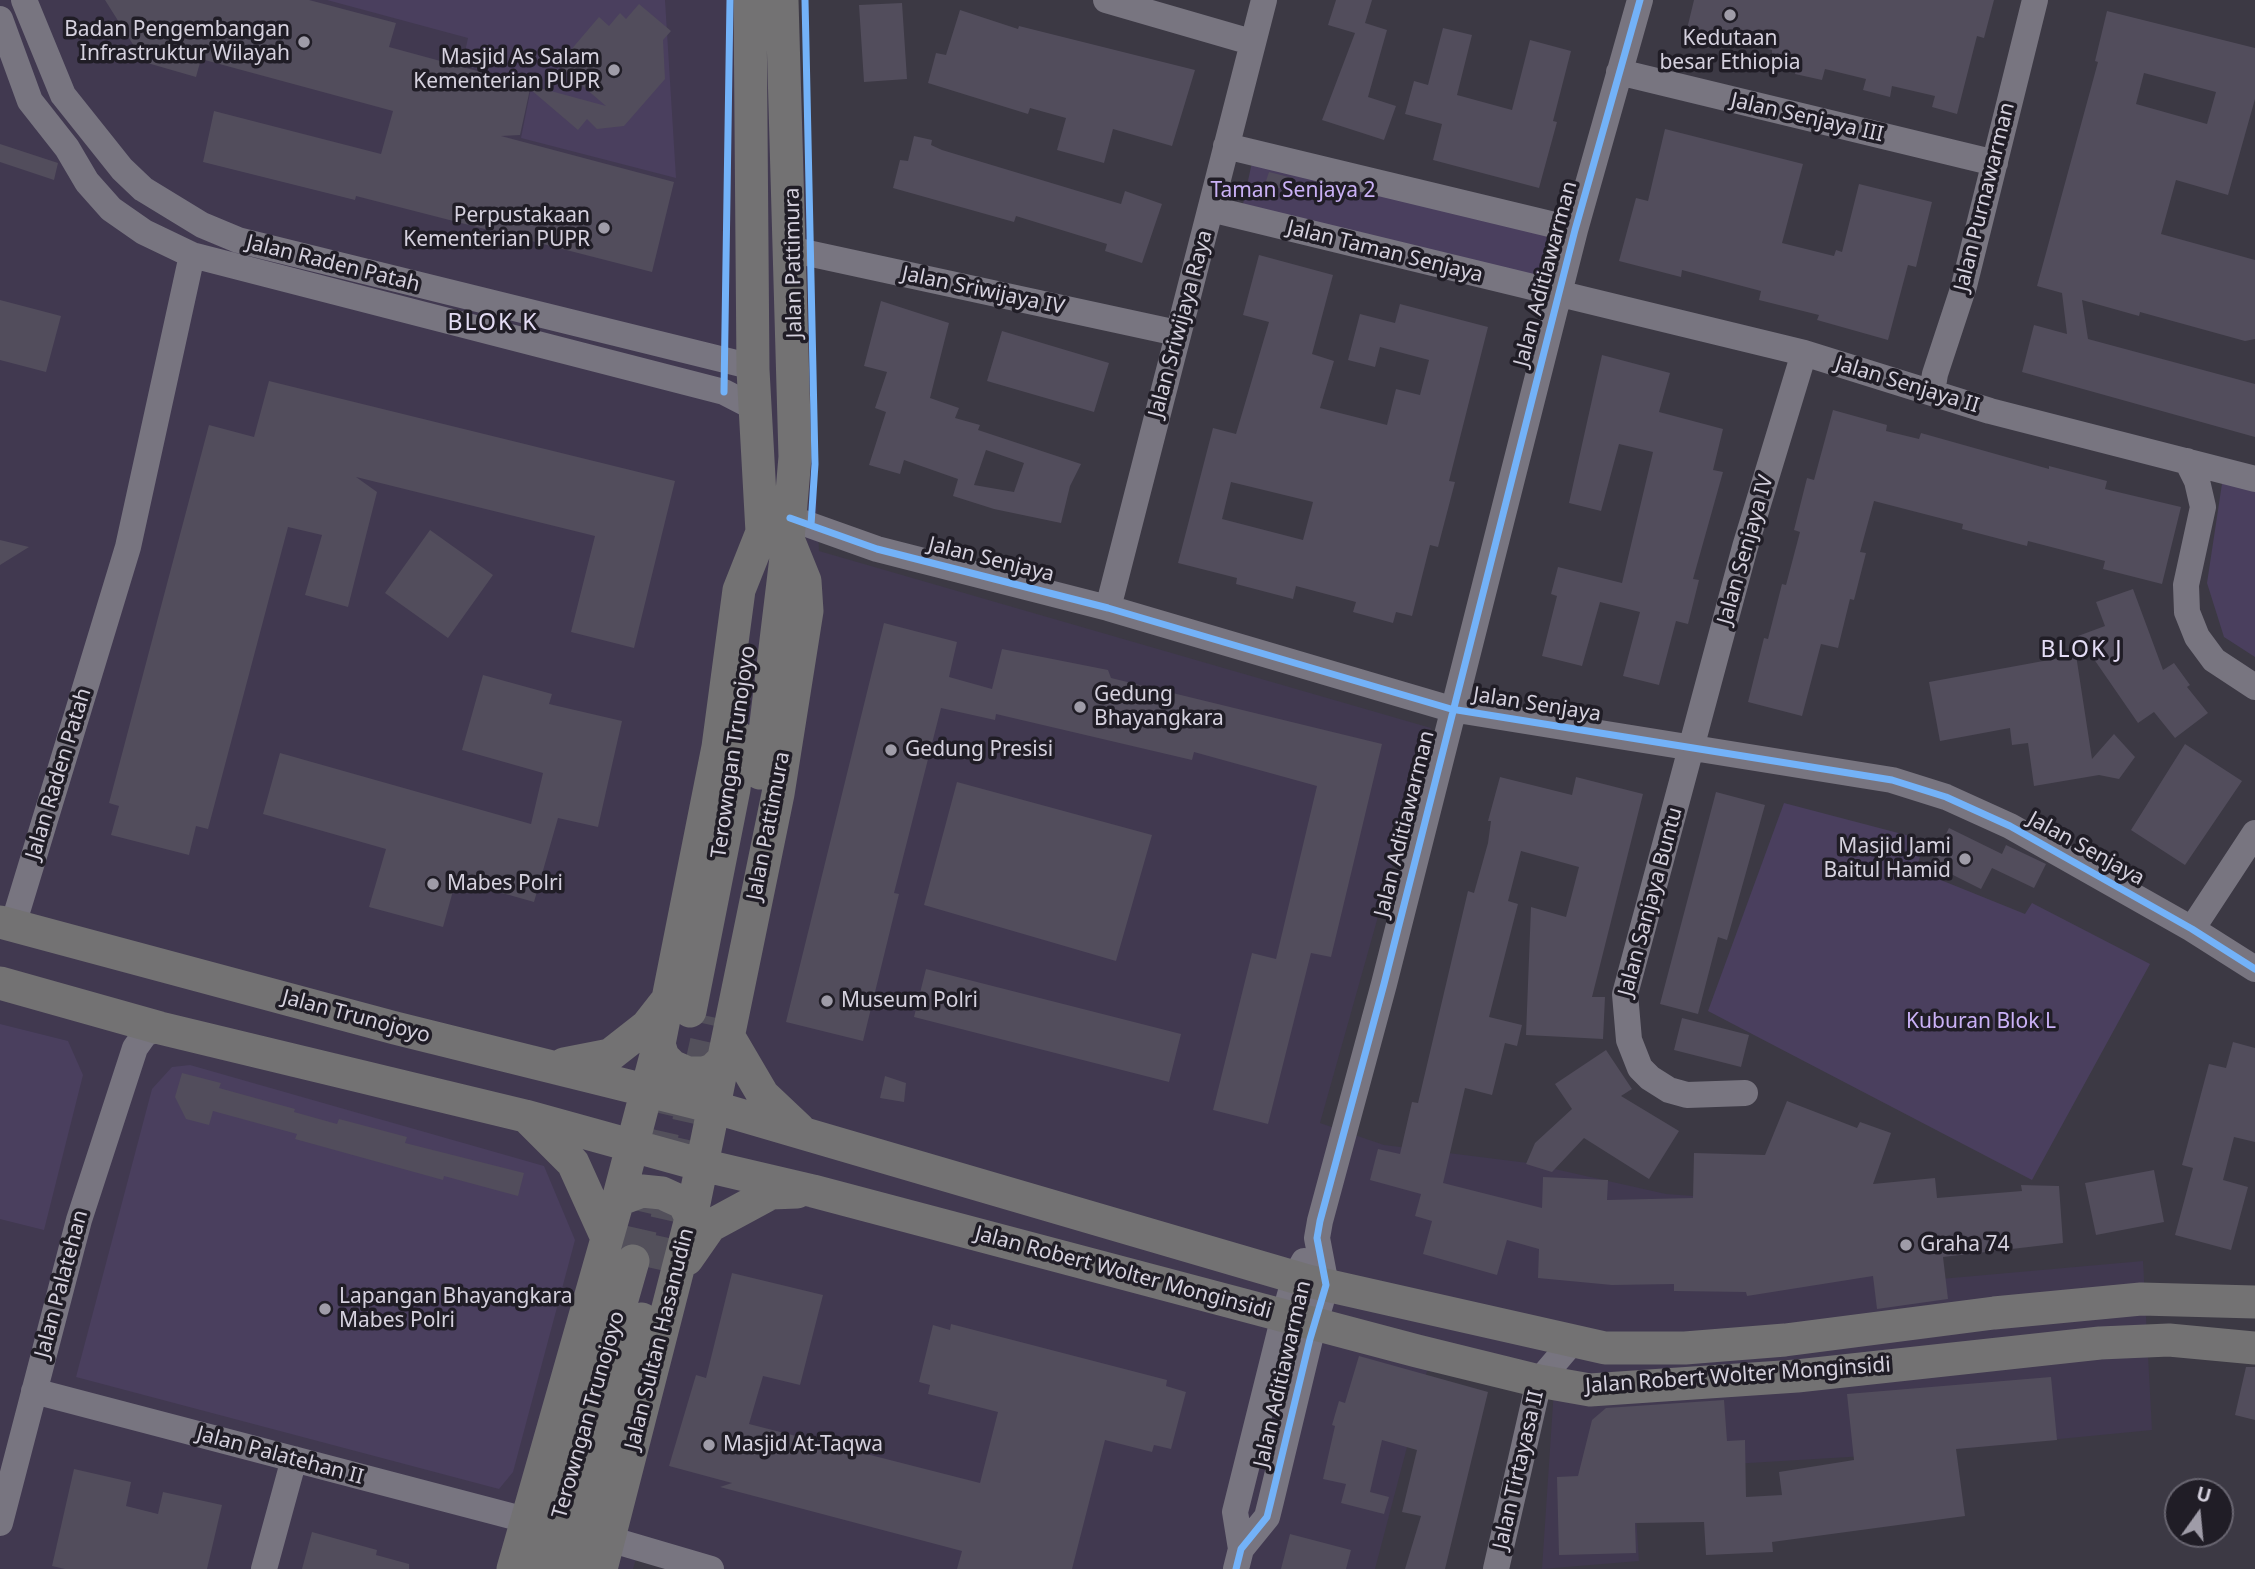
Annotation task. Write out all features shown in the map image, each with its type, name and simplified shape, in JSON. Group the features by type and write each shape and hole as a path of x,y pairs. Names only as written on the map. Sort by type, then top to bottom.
{"main road":[{"name":"Jalan Pattimura","path":"646,1090 659,1044 704,1025 778,794 807,611 805,581 780,530 755,408 750,0"},
{"name":"Jalan Pattimura","path":"713,1107 704,1025 718,747 739,590 780,530 795,457 782,0"},
{"name":"Jalan Trunojoyo","path":"7,923 333,1012 713,1107"},
{"path":"0,982 119,1016 147,1038 322,1065 525,1116 702,1166"},
{"path":"322,1065 333,1012"},
{"path":"659,1044 663,1057 672,1066 688,1073 713,1070 704,1025"},
{"path":"547,1065 586,1062 610,1055 648,1027 704,1025"},
{"path":"704,1025 763,1095 803,1133"},
{"path":"513,1569 618,1200 646,1090"},
{"name":"Jalan Robert Wolter Monginsidi","path":"713,1107 1311,1281 1605,1348 1685,1348 1785,1340 1994,1313 2141,1299 2255,1302"},
{"name":"Jalan Sultan Hasanudin","path":"605,1554 655,1268 691,1218 713,1107"},
{"path":"525,1116 573,1163 606,1236"},
{"name":"Jalan Robert Wolter Monginsidi","path":"702,1166 813,1191 1539,1381 1590,1390 1797,1376 2100,1343 2169,1340 2255,1348"},
{"path":"618,1200 642,1191 662,1193 684,1203 691,1218"},
{"path":"655,1268 710,1226 771,1194 813,1191"},
{"name":"Terowngan Trunojoyo","path":"545,1569 655,1268"},
{"name":"Terowngan Trunojoyo","path":"571,1569 655,1268"},
{"path":"1785,1340 1797,1376"}],"street":[{"name":"Jalan Raden Patah","path":"24,0 63,95 122,169 143,189 202,225 238,240 753,367"},
{"path":"1106,0 1251,42"},
{"name":"Jalan Sriwijaya Raya","path":"1108,608 1211,209 1251,42 1264,0"},
{"name":"Jalan Aditiawarman","path":"1239,1559 1267,1517 1299,1319 1311,1281 1317,1238 1388,971 1451,709 1575,230 1640,0"},
{"name":"Jalan Purnawarman","path":"1933,393 1935,374 1964,286 2035,0"},
{"name":"Jalan Raden Patah","path":"0,19 30,101 67,148 86,182 111,209 144,232 192,255 293,291 724,392 755,408"},
{"name":"Jalan Senjaya III","path":"1619,72 1995,163"},
{"path":"1226,146 1575,230"},
{"name":"Jalan Taman Senjaya","path":"1211,209 1559,294"},
{"name":"Jalan Sriwijaya IV","path":"789,249 1177,333"},
{"name":"Jalan Raden Patah","path":"7,923 128,547 192,255"},
{"name":"Jalan Senjaya II","path":"1559,294 1804,353 1990,411 2255,479"},
{"name":"Jalan Senjaya IV","path":"1692,747 1745,547 1804,353"},
{"path":"2187,461 2197,481 2203,507 2186,585 2187,612 2197,638 2214,660 2255,687"},
{"name":"Jalan Senjaya","path":"780,530 877,549 1108,608 1451,709 1892,780 1946,797 2010,826 2192,929 2255,969"},
{"name":"Jalan Sanjaya Buntu","path":"1692,747 1625,994 1624,1011 1629,1040 1640,1068 1650,1079 1669,1090 1687,1095 1745,1093"},
{"path":"2192,929 2255,833"},
{"name":"Jalan Palatehan","path":"0,1523 79,1220 147,1038"},
{"name":"Jalan Tirtayasa II","path":"1496,1569 1539,1381 1573,1341"},
{"name":"Jalan Palatehan II","path":"34,1391 526,1520"},
{"path":"264,1569 293,1459"},
{"path":"605,1554 712,1569"}],"shaded area":[{"path":"0,0 798,0 819,551 1431,728 1320,1123 1384,1145 1528,1163 1666,1194 1762,1201 1863,1169 1884,1284 2143,1261 2152,1430 1915,1453 1633,1470 1639,1561 1542,1569 1554,1389 1427,1371 1375,1569 708,1569 639,1549 633,1569 0,1569"}],"green space":[{"path":"327,0 665,0 676,178 521,138 532,83 462,65 468,38"},
{"name":"Taman Senjaya 2","path":"1254,153 1570,241 1554,287 1243,204"},
{"path":"2223,477 2255,486 2255,657 2224,637 2207,583"},
{"name":"Kuburan Blok L","path":"1784,803 1925,840 1916,870 2025,914 2032,903 2150,964 2032,1180 1708,1011"},
{"path":"0,1024 68,1041 83,1075 44,1230 0,1219"},
{"name":"Lapangan Bhayangkara Mabes Polri","path":"190,1065 544,1166 575,1240 513,1472 499,1489 76,1377 152,1089 172,1067"}],"building":[{"path":"105,0 309,0 396,23 389,47 606,106 558,65 599,17 609,26 620,13 626,19 639,4 671,31 663,40 665,79 624,126 597,129 587,119 578,130 530,89 520,135 501,136 674,182 652,272 356,196 355,200 203,162 214,111 381,154 393,111 201,59 196,77 144,62"},
{"path":"1336,0 1372,0 1365,23 1387,30 1368,97 1396,106 1384,140 1322,120 1355,33 1328,25"},
{"path":"1694,0 1994,0 1984,38 1977,36 1957,114 1932,107 1935,96 1892,86 1890,97 1863,90 1866,79 1825,69 1822,80 1795,74 1798,60 1772,54 1772,50 1687,29"},
{"path":"902,3 907,79 864,82 859,5"},
{"path":"960,10 1018,29 1019,26 1195,70 1172,146 1113,129 1104,163 1057,150 1066,118 1030,108 1028,114 928,83 936,53 946,55"},
{"path":"2107,11 2255,48 2255,99 2228,195 2176,180 2161,234 2255,260 2255,339 2245,341 2140,312 2139,316 2082,300 2088,339 2255,384 2255,437 2022,372 2034,325 2067,334 2062,293 2037,286 2098,62 2095,61","holes":["2144,73 2216,92 2207,124 2136,104"]},
{"path":"1443,28 1472,35 1457,95 1512,110 1530,40 1571,51 1553,121 1557,122 1539,188 1433,160 1442,124 1405,114 1414,81 1428,85"},
{"path":"1665,129 1803,164 1782,243 1834,256 1836,250 1842,252 1859,184 1932,202 1916,267 1908,265 1888,340 1817,320 1819,315 1759,300 1761,291 1682,270 1681,277 1619,261 1636,198 1648,201"},
{"path":"914,136 932,140 931,145 942,150 1121,204 1125,191 1162,204 1142,263 1105,251 1107,244 1016,216 1014,222 893,188 900,160 908,161"},
{"path":"0,144 58,163 54,180 0,162"},
{"path":"1269,172 1293,178 1290,191 1265,184"},
{"path":"1259,255 1333,275 1312,354 1334,361 1320,408 1387,425 1396,389 1420,395 1429,360 1380,347 1375,367 1348,360 1360,314 1395,323 1400,304 1488,327 1449,481 1455,482 1438,547 1430,545 1412,616 1396,612 1393,623 1353,612 1356,602 1296,586 1293,599 1236,584 1237,578 1178,563 1213,428 1236,434 1269,322 1243,315","holes":["1231,482 1313,502 1303,540 1222,519"]},
{"path":"0,300 61,316 46,372 0,360"},
{"path":"881,301 949,323 930,398 959,408 955,418 980,425 978,430 1081,464 1070,486 1061,523 994,509 953,496 958,479 904,460 900,474 869,465 886,412 875,408 887,372 864,366","holes":["986,450 1024,463 1014,492 974,485"]},
{"path":"1002,331 1109,363 1094,412 987,381"},
{"path":"1602,355 1670,373 1659,412 1723,429 1713,470 1723,472 1693,579 1699,580 1688,624 1676,621 1659,685 1623,676 1640,612 1600,602 1582,666 1542,656 1557,596 1551,594 1558,567 1622,583 1653,452 1619,444 1601,511 1569,503"},
{"path":"269,381 675,481 634,648 571,632 595,536 356,477 377,492 348,607 305,595 322,535 288,527 208,829 196,826 189,855 111,835 119,806 109,803 209,425 254,437"},
{"path":"1833,410 1887,425 1886,431 1919,439 1921,433 2049,469 2049,466 2107,481 2105,489 2181,507 2162,584 2103,569 2105,561 2028,541 2027,546 1962,529 1963,524 1874,501 1860,552 1866,553 1854,600 1850,599 1838,648 1821,644 1802,716 1748,702 1764,638 1768,639 1782,584 1786,585 1800,532 1794,530 1807,478 1814,480"},
{"path":"430,530 493,575 448,638 385,593"},
{"path":"0,540 29,547 0,565"},
{"path":"2133,589 2163,670 2174,663 2190,685 2187,687 2208,713 2175,738 2154,712 2138,723 2078,636 2105,626 2096,602"},
{"path":"884,623 957,642 949,677 992,689 1002,649 1108,670 1111,678 1382,744 1331,957 1311,953 1268,1124 1213,1110 1252,953 1276,959 1317,786 1194,752 1192,760 996,714 995,720 941,708 894,893 899,894 863,1041 786,1022"},
{"path":"2076,655 2092,759 2114,734 2135,757 2119,779 2099,775 2034,786 2028,743 2012,745 2010,728 1940,741 1929,682"},
{"path":"483,675 552,694 549,704 622,721 598,827 558,818 534,902 456,880 443,927 369,907 386,849 263,814 280,753 531,824 543,773 462,750"},
{"path":"2185,744 2242,781 2185,865 2131,830"},
{"path":"1500,777 1572,795 1576,777 1643,794 1592,997 1605,997 1603,1039 1526,1035 1531,907 1566,917 1579,867 1521,851 1508,901 1518,904 1489,1017 1522,1025 1517,1046 1505,1043 1492,1095 1465,1088 1443,1183 1542,1208 1543,1177 1608,1180 1607,1200 1693,1198 1694,1153 1765,1155 1787,1101 1857,1128 1860,1122 1891,1133 1873,1184 1935,1178 1937,1198 2022,1191 2021,1185 2059,1186 2063,1243 1943,1257 1948,1299 1877,1309 1873,1276 1747,1296 1746,1292 1674,1291 1674,1284 1612,1285 1538,1278 1539,1249 1507,1240 1497,1275 1423,1254 1432,1221 1415,1216 1421,1194 1370,1180 1378,1149 1400,1154 1412,1102 1418,1103 1468,891 1474,893 1488,843 1491,821 1488,821"},
{"path":"957,782 1152,835 1116,961 924,905"},
{"path":"1716,792 1765,805 1727,940 1718,937 1698,1014 1660,1004"},
{"name":"Masjid Jami Baitul Hamid","path":"1949,828 2002,854 2006,845 2046,864 2034,888 1992,868 1981,889 1931,864"},
{"path":"926,969 1181,1034 1169,1082 914,1017"},
{"path":"1682,1018 1749,1035 1741,1067 1674,1050"},
{"path":"2233,1042 2255,1048 2255,1142 2234,1137 2223,1180 2248,1187 2231,1250 2175,1235 2193,1168 2182,1165 2209,1064 2226,1068"},
{"path":"1606,1050 1632,1089 1621,1096 1679,1131 1649,1179 1584,1138 1552,1172 1526,1164 1535,1143 1572,1109 1555,1084"},
{"path":"182,1073 221,1083 219,1088 295,1109 294,1112 337,1124 339,1119 407,1137 405,1143 524,1173 518,1196 444,1176 443,1180 295,1139 297,1134 213,1111 209,1125 186,1119 175,1097"},
{"path":"885,1076 906,1083 904,1102 880,1098"},
{"path":"2154,1170 2164,1222 2096,1235 2085,1183"},
{"path":"732,1273 823,1295 800,1385 763,1376 749,1424 980,1483 998,1412 928,1394 930,1385 919,1382 933,1325 950,1330 951,1324 1167,1380 1166,1386 1186,1392 1171,1449 1154,1445 1152,1452 1105,1440 1072,1569 957,1569 962,1551 720,1487 732,1483 669,1466 696,1375 706,1378"},
{"path":"1359,1356 1488,1392 1445,1569 1405,1569 1421,1516 1402,1512 1417,1450 1382,1440 1370,1492 1389,1497 1384,1514 1341,1503 1346,1484 1323,1479 1339,1401 1345,1403"},
{"path":"2246,1367 2255,1367 2255,1420 2235,1415"},
{"path":"2051,1377 2057,1440 1956,1449 1965,1516 1772,1542 1773,1552 1706,1555 1704,1522 1635,1523 1636,1553 1559,1555 1557,1477 1578,1476 1592,1420 1606,1408 1724,1400 1727,1441 1745,1440 1746,1497 1782,1495 1779,1472 1854,1460 1847,1394"},
{"path":"74,1469 131,1482 126,1506 158,1514 163,1492 222,1505 207,1569 65,1569 52,1566"},
{"path":"312,1532 377,1550 376,1555 409,1564 409,1569 302,1569"},
{"path":"1290,1534 1351,1550 1346,1569 1281,1569"}],"tunnel":[{"path":"656,1269 712,1017"},
{"path":"633,1261 677,1068"}],"cycle path":[{"path":"724,392 730,0"},
{"path":"805,0 815,464 811,525"},
{"path":"1236,1569 1241,1549 1267,1517 1310,1339 1326,1285 1317,1238 1320,1221 1384,984 1575,230 1640,0"},
{"path":"790,518 877,549 1108,608 1451,709 1892,780 1946,797 2010,826 2192,929 2255,969"}],"place":[{"name":"Kedutaan besar Ethiopia","path":"1730,15"},
{"name":"Badan Pengembangan Infrastruktur Wilayah","path":"304,42"},
{"name":"Masjid As Salam Kementerian PUPR","path":"614,70"},
{"name":"Perpustakaan Kementerian PUPR","path":"604,228"},
{"name":"Gedung Bhayangkara","path":"1080,707"},
{"name":"Gedung Presisi","path":"891,750"},
{"name":"Masjid Jami Baitul Hamid","path":"1965,859"},
{"name":"Mabes Polri","path":"433,884"},
{"name":"Museum Polri","path":"827,1001"},
{"name":"Graha 74","path":"1906,1245"},
{"name":"Lapangan Bhayangkara Mabes Polri","path":"325,1309"},
{"name":"Masjid At-Taqwa","path":"709,1445"}],"district":[{"name":"BLOK K","path":"493,323"},
{"name":"BLOK J","path":"2082,650"}]}
